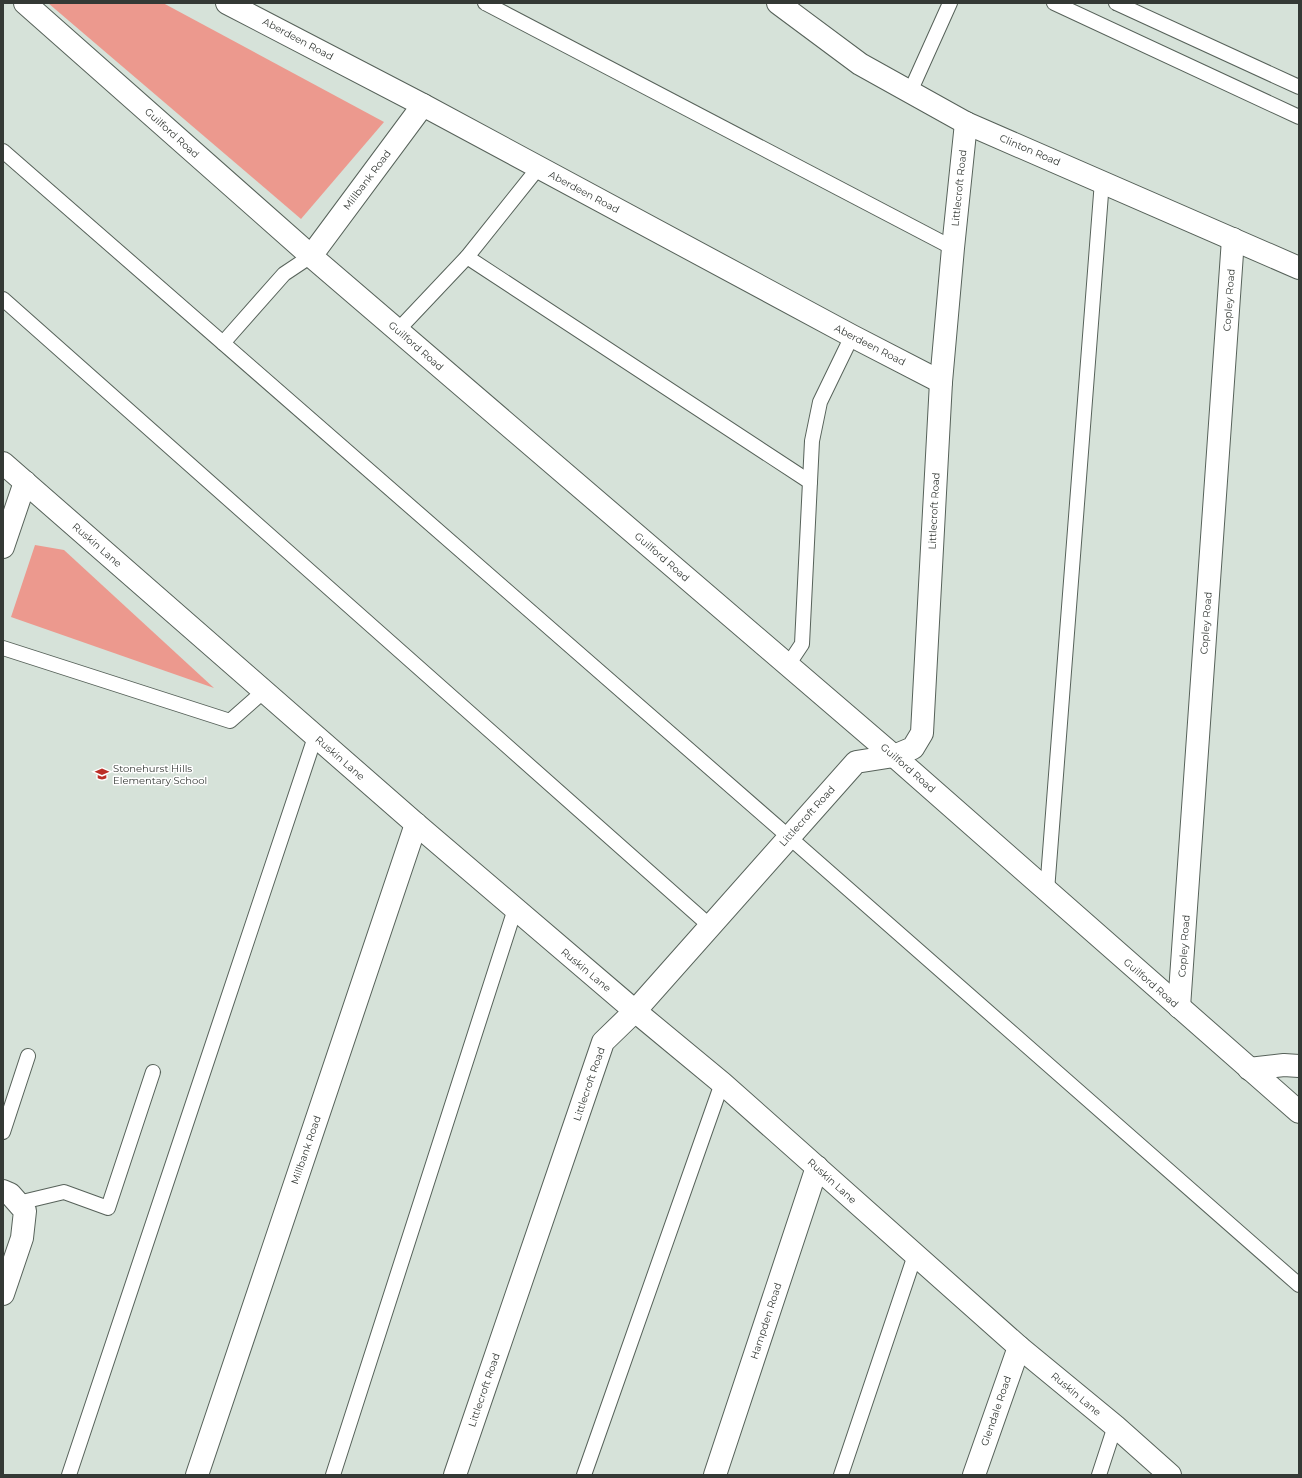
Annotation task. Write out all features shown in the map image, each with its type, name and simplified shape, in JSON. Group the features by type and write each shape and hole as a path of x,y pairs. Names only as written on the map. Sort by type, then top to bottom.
{"street":[{"name":"Guilford Road","path":"25,3 311,256 894,756 1299,1112"},
{"name":"Clinton Road","path":"778,3 860,64 966,123 1299,268"},
{"name":"Aberdeen Road","path":"237,5 852,336 941,382"},
{"name":"Millbank Road","path":"311,256 423,105"},
{"name":"Littlecroft Road","path":"455,1475 603,1042 635,1011 856,762 894,756 913,748 922,733 941,382 966,123"},
{"name":"Copley Road","path":"1179,1007 1233,238"},
{"name":"Ruskin Lane","path":"3,463 515,910 722,1083 1018,1346 1115,1426 1170,1475"},
{"path":"3,547 25,482"},
{"name":"Millbank Road","path":"197,1475 416,824"},
{"path":"1249,1069 1284,1065 1299,1066"},
{"name":"Hampden Road","path":"715,1475 817,1167"},
{"path":"3,1294 22,1238 15,1202"},
{"name":"Glendale Road","path":"974,1475 1018,1346"}],"lane":[{"path":"485,3 953,248"},
{"path":"910,92 950,3"},
{"path":"1054,3 1299,117"},
{"path":"1116,3 1299,87"},
{"path":"3,151 789,837 1299,1285"},
{"path":"398,330 467,257 539,167"},
{"path":"1047,891 1102,181"},
{"path":"223,343 284,274 311,256"},
{"path":"467,257 810,482"},
{"path":"3,299 710,926"},
{"path":"788,665 802,644 812,441 820,402 852,336"},
{"path":"3,648 230,721 264,691"},
{"path":"69,1475 316,737"},
{"path":"333,1475 515,910"},
{"path":"3,1132 28,1056"},
{"path":"15,1202 64,1192 108,1208 153,1072"},
{"path":"584,1475 722,1083"},
{"path":"841,1475 915,1254"},
{"path":"1099,1475 1115,1426"}],"shaded area":[{"path":"48,3 163,3 384,122 301,219"},
{"path":"35,545 64,550 214,688 11,617"}],"place":[{"name":"Stonehurst Hills Elementary School","path":"102,774"}]}
